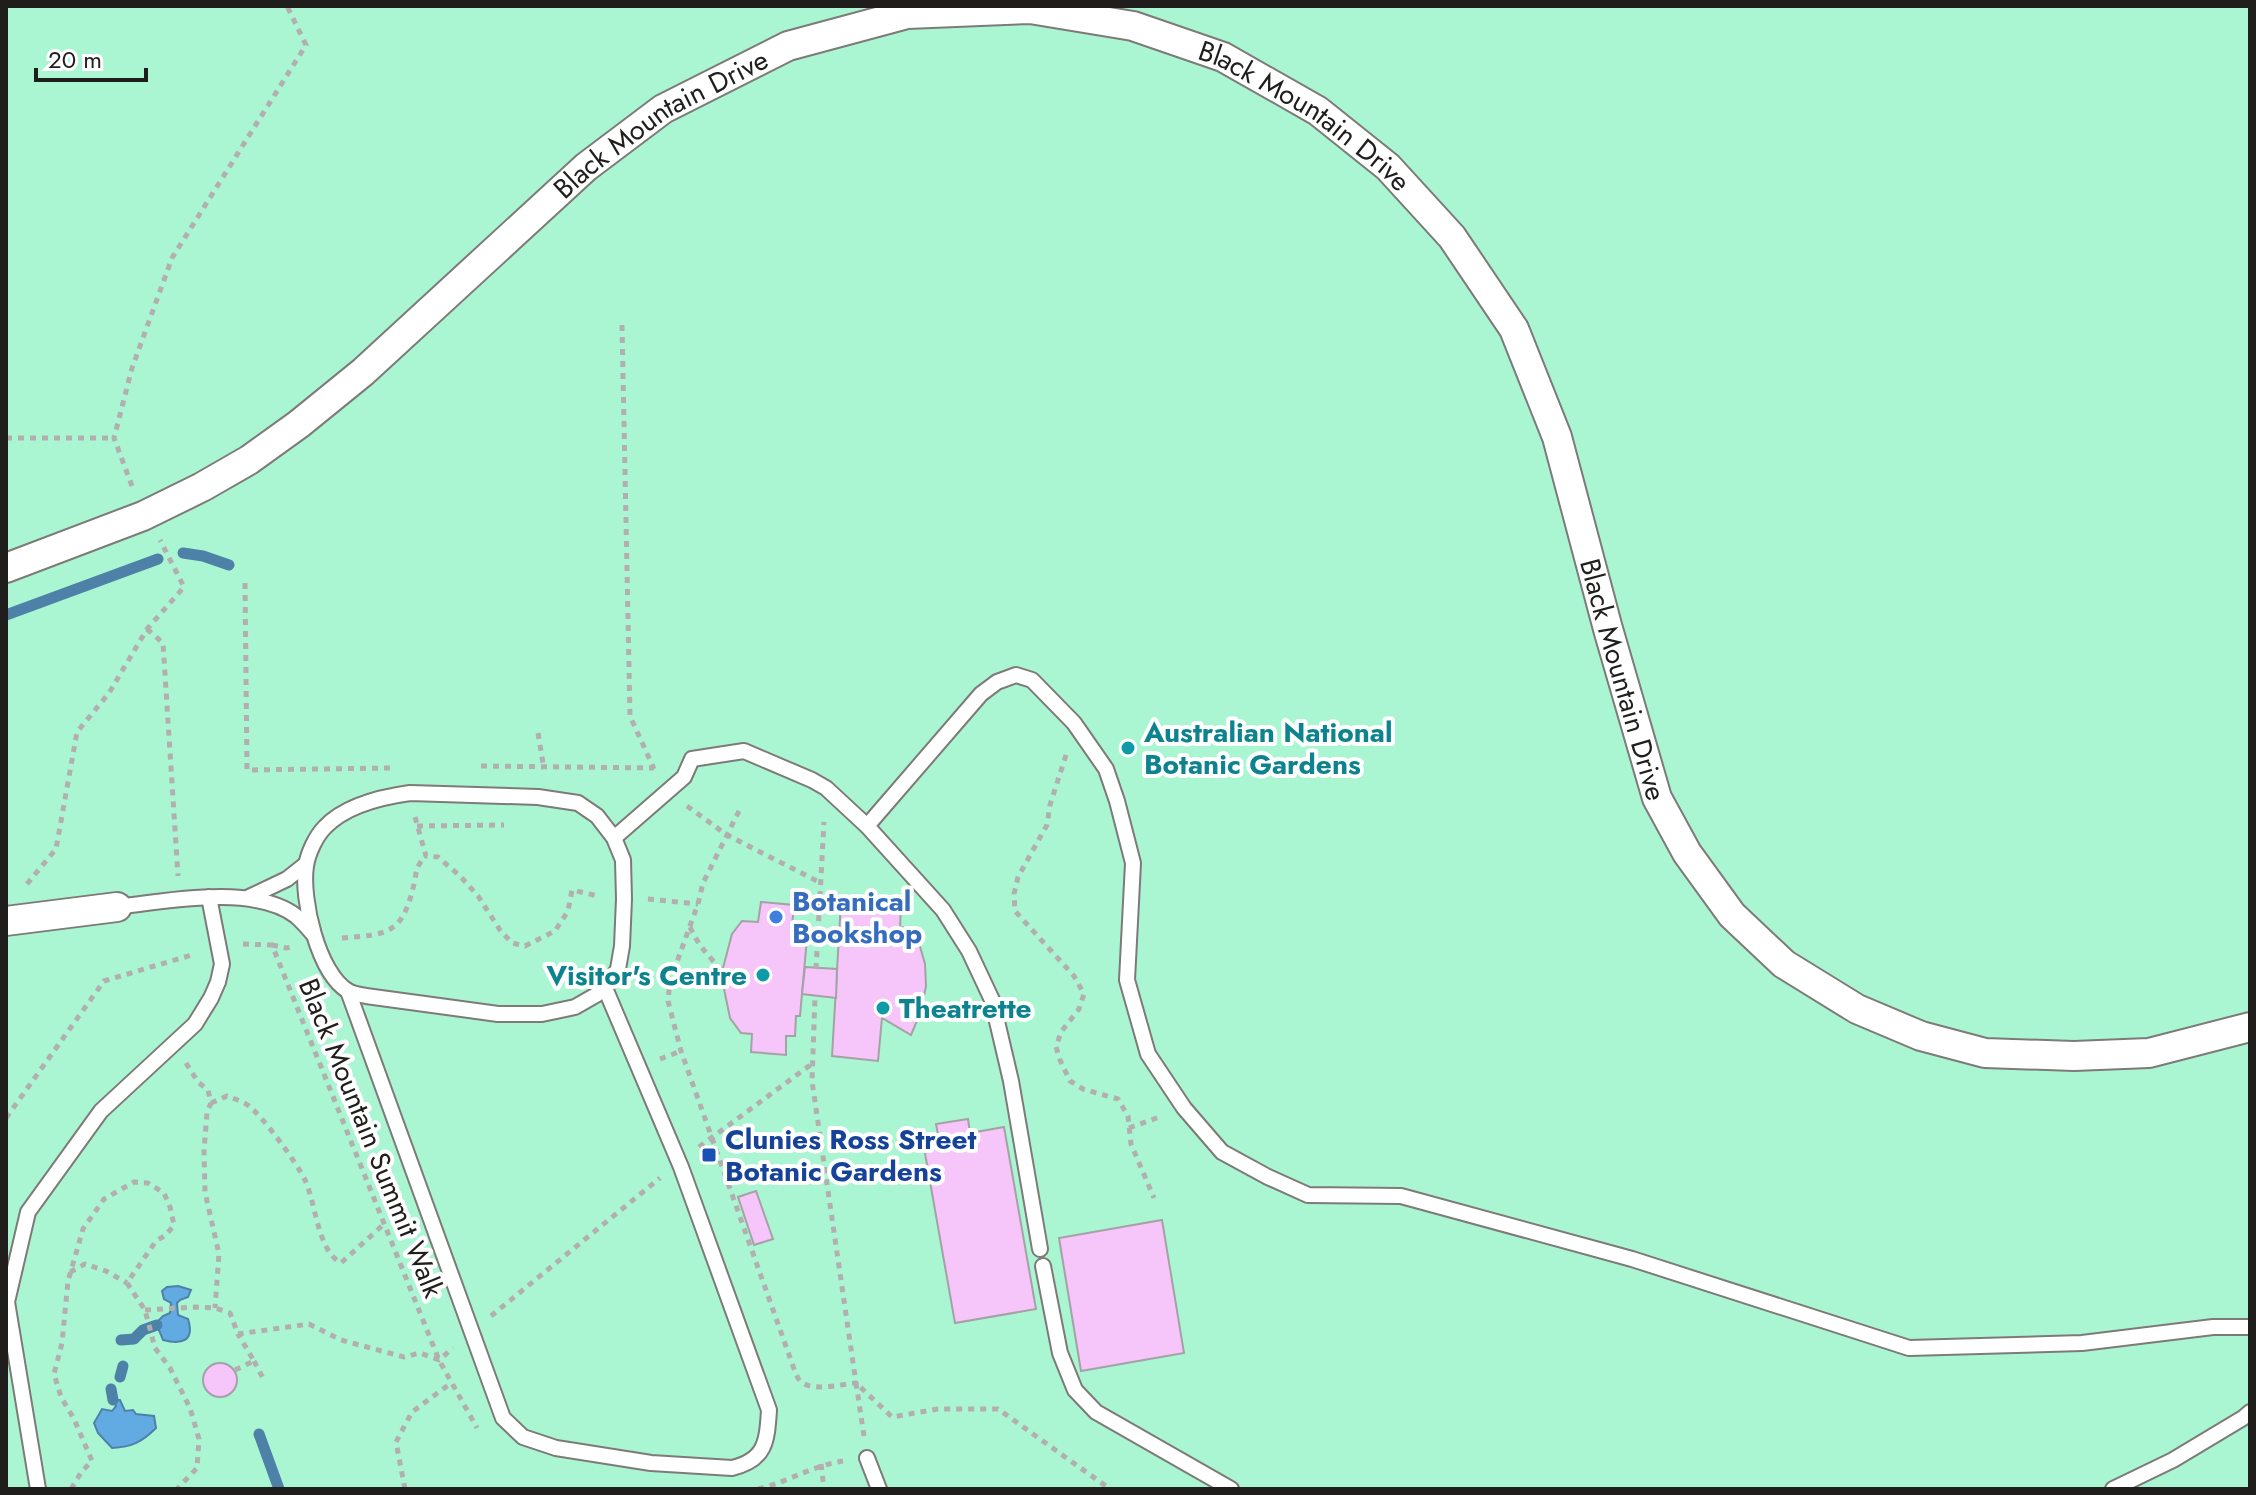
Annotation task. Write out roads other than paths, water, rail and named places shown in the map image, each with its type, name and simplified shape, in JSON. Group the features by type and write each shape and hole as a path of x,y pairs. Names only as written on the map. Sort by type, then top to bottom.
{"street":[{"name":"Black Mountain Drive","path":"6,568 143,516 249,460 363,372 586,167 663,109 788,46 907,14 1030,9 1133,26 1223,57 1318,111 1388,167 1452,237 1514,329 1557,437 1657,798 1687,853 1732,915 1784,964 1857,1009 1921,1036 1985,1053 2074,1056 2149,1053 2250,1027"},
{"path":"6,921 117,907"}],"lane":[{"path":"867,826 981,694 997,682 1016,675 1032,680 1074,723 1106,769 1117,801 1133,863 1127,980 1148,1054 1184,1108 1222,1152 1308,1195 1401,1196 1632,1259 1909,1348 2082,1343 2213,1327 2250,1327"},
{"path":"614,838 684,777 692,759 744,751 826,788 867,826 943,910 969,951 992,1000 1011,1081 1040,1249"},
{"path":"348,991 366,996 520,1015 575,1007 605,988 618,969 622,946 623,860 614,838 597,816 578,803 538,797 410,793 354,808 326,826 318,836 306,864 305,886 315,938 330,972 348,991 503,1418 523,1437 556,1448 651,1463 732,1468 745,1465 758,1457 767,1436 769,1410 679,1162 605,988"},
{"path":"247,898 287,879 306,864"},
{"path":"117,907 209,897 247,898 295,915 315,938"},
{"path":"38,1489 7,1302 28,1212 101,1111 195,1024 218,982 222,964 209,897"},
{"path":"1043,1266 1060,1353 1075,1390 1096,1412 1231,1489"},
{"path":"2113,1489 2173,1460 2250,1412"},
{"path":"867,1458 879,1489"}],"water":[{"path":"178,1286 191,1290 188,1297 177,1303 178,1315 188,1319 190,1332 185,1340 163,1340 156,1323 170,1313 171,1303 164,1299 162,1291"},
{"path":"113,1400 120,1400 125,1411 154,1416 156,1428 136,1443 112,1448 98,1433 94,1423 102,1409 112,1411 116,1406"}],"waterway":[{"path":"183,553 229,565"},
{"path":"6,615 158,559"},
{"path":"121,1340 134,1339 143,1330 157,1325"},
{"path":"120,1377 123,1366"},
{"path":"111,1389 113,1400"},
{"path":"259,1434 279,1489"}],"place":[{"name":"Australian National Botanic Gardens","path":"1128,748"},
{"name":"Botanical Bookshop","path":"776,917"},
{"name":"Visitor's Centre","path":"763,975"},
{"name":"Theatrette","path":"883,1008"},
{"name":"Clunies Ross Street Botanic Gardens","path":"709,1155"}]}
